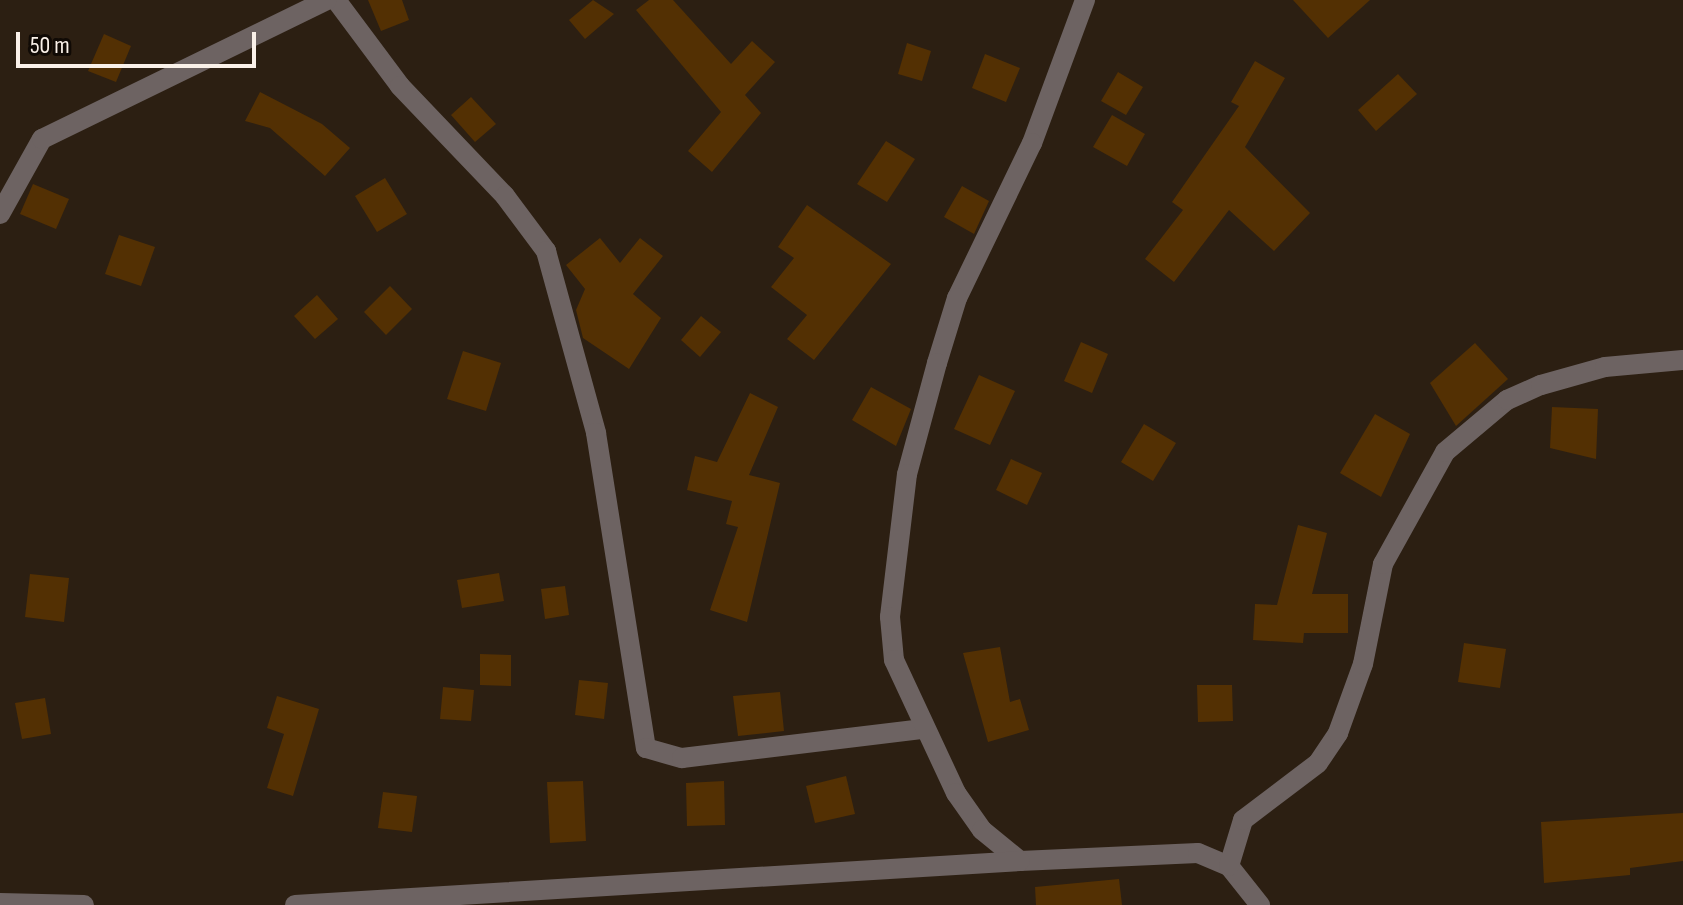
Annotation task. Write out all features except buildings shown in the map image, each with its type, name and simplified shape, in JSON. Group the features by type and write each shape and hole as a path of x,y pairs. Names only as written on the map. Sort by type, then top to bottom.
{"street":[{"path":"0,214 42,139 327,0"},
{"path":"336,0 400,86 505,196 546,251 596,433 646,748 682,758 923,729"},
{"path":"1020,861 982,830 923,729 894,660 890,617 907,474 957,298 1049,104 1085,0"},
{"path":"1229,866 1243,820 1318,763 1338,733 1363,664 1383,564 1445,452 1507,400 1541,385 1605,367 1683,360"},
{"path":"295,905 1020,861 1165,849 1229,866 1260,905"},
{"path":"0,903 84,905"}]}
